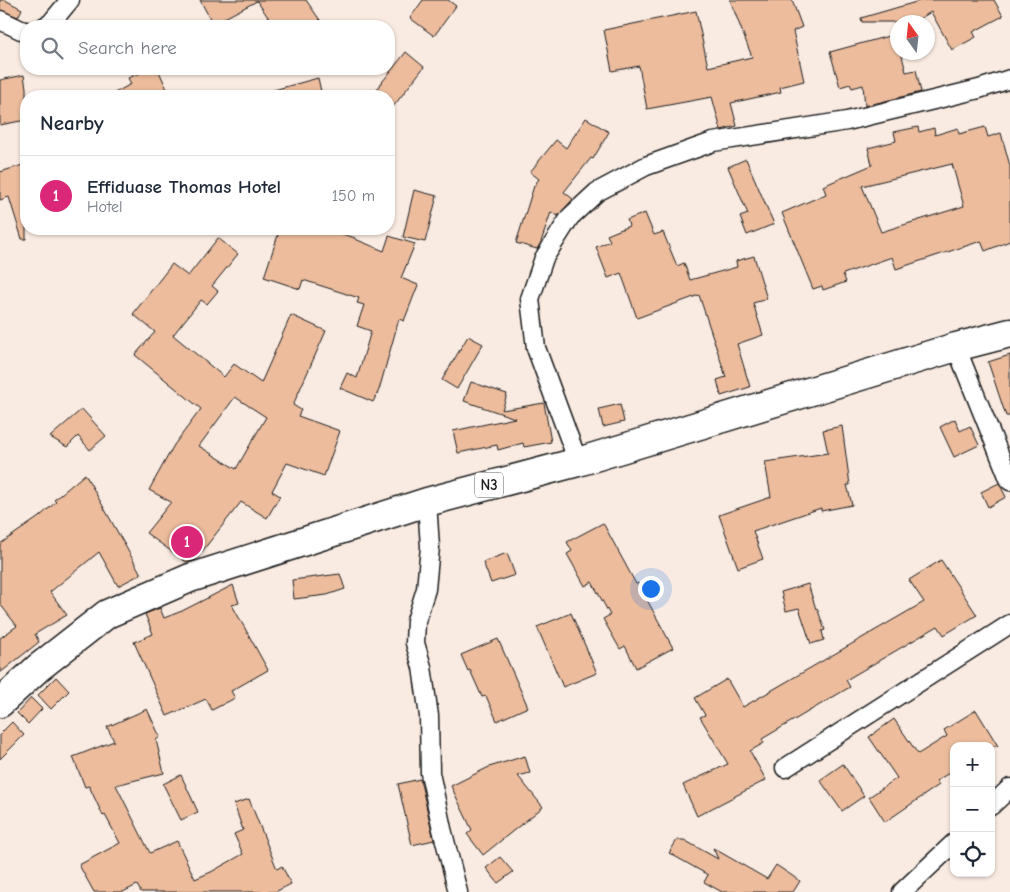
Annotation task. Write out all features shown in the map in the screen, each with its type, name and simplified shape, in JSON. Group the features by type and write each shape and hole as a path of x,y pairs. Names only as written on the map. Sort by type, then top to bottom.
{"main road":[{"name":"N3","path":"0,703 38,668 107,614 190,578 427,502 578,462 956,347 1010,333"}],"street":[{"path":"53,20 70,0"},
{"path":"0,20 20,30"},
{"path":"578,462 536,348 530,299 544,258 570,217 597,192 646,166 713,142 847,121 979,89 1010,79"},
{"path":"956,347 1010,481"},
{"path":"427,502 430,547 426,589 416,621 415,643 422,667 429,716 430,773 458,892"},
{"path":"786,768 1010,624"},
{"path":"995,802 1010,788"},
{"path":"902,892 950,846"}],"building":[{"path":"0,0 5,0 22,9 18,17 0,10"},
{"path":"200,0 306,0 320,20 270,20 257,1 221,20 211,20"},
{"path":"423,0 448,0 456,6 434,36 410,18"},
{"path":"730,0 792,0 802,27 793,31 804,81 780,87 781,92 731,103 737,126 721,130 712,97 647,109 639,66 612,71 604,30 696,11 708,67 752,57"},
{"path":"923,0 994,0 1003,16 973,32 976,37 952,50 935,19 935,15 931,12 926,15 890,15 890,22 862,22 861,18"},
{"path":"890,36 890,60 903,60 906,72 916,70 921,92 865,106 863,85 852,88 850,84 840,87 830,52"},
{"path":"406,52 424,67 395,104 395,90 376,90 388,75 395,75 395,66"},
{"path":"24,75 26,90 20,90 20,121 0,125 0,80"},
{"path":"135,75 161,75 167,90 120,90 131,84 128,78"},
{"path":"318,78 321,90 274,90"},
{"path":"586,118 609,132 593,159 591,158 564,192 573,199 558,216 551,212 537,249 516,243 534,186 539,179 530,172 556,140 566,148"},
{"path":"918,127 919,132 934,128 935,135 958,128 959,134 985,127 988,137 1001,133 1010,166 1010,241 985,251 981,241 896,269 892,257 843,274 846,282 823,290 822,286 813,289 782,213 826,194 823,186 872,165 868,148 896,141 894,132","holes":["952,164 964,206 881,232 862,186"]},
{"path":"746,159 774,224 747,235 740,217 748,214 728,167"},
{"path":"20,166 20,233 9,197 0,200 0,172"},
{"path":"414,190 437,196 425,242 403,237"},
{"path":"645,213 654,235 663,232 677,266 684,263 690,280 737,267 736,261 754,256 767,299 753,303 763,335 737,344 750,387 721,396 717,380 726,377 699,295 637,318 621,273 608,278 596,247 610,241 607,235 629,226 627,220"},
{"path":"21,235 26,235 26,239 22,239"},
{"path":"278,235 346,235 384,251 389,236 415,244 401,278 418,285 404,321 399,319 379,390 373,402 340,388 347,373 357,378 371,331 357,326 364,305 357,303 359,298 303,280 300,289 264,277"},
{"path":"218,238 238,254 212,286 218,291 207,304 201,300 173,335 224,377 234,364 261,383 291,315 326,331 293,405 301,410 298,416 340,431 324,476 287,463 272,491 280,496 267,518 241,502 196,559 186,562 146,533 171,502 149,490 174,445 201,409 135,355 155,332 133,314 172,264 188,276","holes":["235,397 266,417 236,469 199,446"]},
{"path":"468,336 483,344 457,389 442,380"},
{"path":"1010,355 1010,416 1006,416 988,362"},
{"path":"471,382 507,394 502,410 544,403 551,442 524,447 523,443 498,450 497,445 458,453 453,431 515,418 464,401"},
{"path":"620,404 624,422 603,427 599,409"},
{"path":"82,409 106,436 90,450 78,436 67,447 50,437"},
{"path":"955,419 960,431 970,426 979,445 954,457 940,427"},
{"path":"842,426 850,485 847,485 852,505 821,511 821,508 753,531 763,559 738,568 719,515 771,497 765,462 828,453 823,430"},
{"path":"85,474 141,574 118,586 99,552 50,592 67,615 35,634 39,642 0,673 0,638 17,626 0,604 0,544 39,517 56,502 54,500"},
{"path":"999,483 1006,497 988,507 981,492"},
{"path":"603,523 673,648 636,668 625,646 620,649 603,619 610,615 592,582 585,586 567,554 572,551 567,542"},
{"path":"507,553 515,575 491,583 483,562"},
{"path":"941,560 977,615 944,635 938,626 846,680 850,687 762,739 764,743 750,751 766,780 697,816 683,785 728,764 700,717 705,715 695,698 727,679 743,707 924,602 909,580"},
{"path":"340,574 345,589 327,595 294,599 292,580"},
{"path":"808,584 825,630 822,631 824,640 811,644 799,608 786,611 781,592"},
{"path":"233,585 239,603 232,605 268,670 231,691 235,698 212,710 206,699 167,716 134,642 153,634 145,614 160,608 164,618"},
{"path":"571,613 597,673 563,687 537,627"},
{"path":"498,639 528,707 497,721 486,696 482,697 461,655"},
{"path":"56,677 69,691 51,709 38,695"},
{"path":"31,698 42,709 28,724 17,713"},
{"path":"147,709 160,737 156,740 164,773 116,785 150,853 177,841 195,879 211,872 243,854 234,834 243,830 234,804 249,799 277,869 282,866 291,884 275,892 141,892 137,885 123,892 94,892 79,865 120,843 105,815 103,816 89,786 85,787 73,757 114,741 107,727"},
{"path":"976,710 998,746 995,746 995,742 950,742 950,772 936,781 939,785 885,822 869,797 897,778 869,737 894,719 918,754 947,736 944,730"},
{"path":"12,722 24,735 0,759 0,734"},
{"path":"525,756 530,773 518,776 543,807 483,855 467,834 472,830 451,786 489,767"},
{"path":"843,764 864,796 842,811 820,780"},
{"path":"181,775 198,812 181,820 163,784"},
{"path":"420,779 434,840 412,845 398,784"},
{"path":"677,840 684,840 718,859 713,848 767,879 776,865 800,881 793,892 722,892 704,882 708,875 669,853"},
{"path":"500,857 513,872 498,883 486,868"}],"place":[{"name":"Effiduase Thomas Hotel","path":"187,542"}]}
